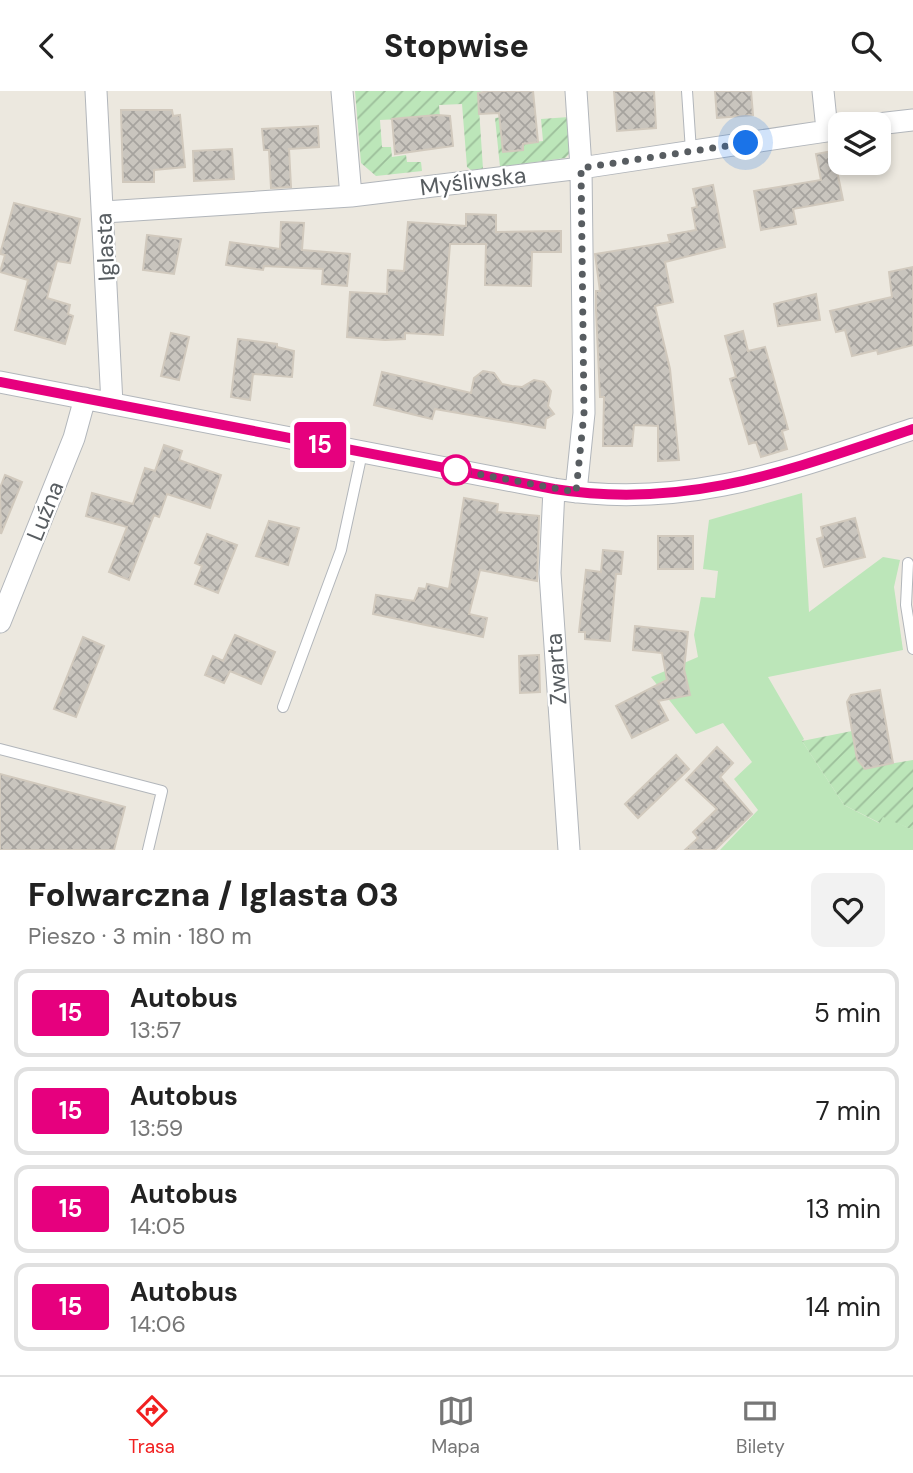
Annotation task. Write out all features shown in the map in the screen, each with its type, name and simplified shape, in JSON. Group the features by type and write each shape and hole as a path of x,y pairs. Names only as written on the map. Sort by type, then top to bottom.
{"street":[{"name":"Iglasta","path":"96,91 112,404"},
{"path":"342,91 351,196"},
{"path":"576,91 581,168 584,413 576,492"},
{"path":"823,91 829,112"},
{"path":"891,123 913,120"},
{"name":"Myśliwska","path":"104,212 351,196 581,168 828,130"},
{"path":"0,382 576,492 662,495 717,488 772,476 913,429"},
{"name":"Luźna","path":"0,622 74,438 85,398"},
{"name":"Zwarta","path":"554,489 550,573 569,850"}],"lane":[{"path":"687,91 691,151"},
{"path":"284,707 341,550 362,453"},
{"path":"908,563 905,597 913,649"},
{"path":"0,749 162,791 148,850"}],"green space":[{"path":"355,91 482,91 478,93 483,169 471,170 467,167 462,104 439,105 440,117 380,120 382,147 391,147 392,157 406,155 407,162 421,162 422,171 376,176 361,163"},
{"path":"514,91 518,91 524,143 543,141 541,119 569,117 571,152 565,158 500,167 495,118 513,116","holes":["521,126 523,150 503,152 500,128"]},
{"path":"802,493 809,612 883,557 900,560 894,587 903,650 768,677 804,739 802,741 844,805 879,823 883,816 913,830 913,850 720,850 758,810 734,779 752,762 723,723 696,734 651,677 698,657 694,635 701,597 715,598 718,571 703,569 709,520"},
{"path":"852,731 857,759 865,768 913,760 913,830 883,817 880,823 844,805 802,741"}],"building":[{"path":"533,91 538,142 523,144 523,150 503,152 499,113 479,114 478,93"},
{"path":"614,91 654,91 656,128 617,131"},
{"path":"715,91 751,91 753,115 717,118"},
{"path":"121,110 172,110 173,116 180,115 185,167 154,170 154,182 123,182"},
{"path":"450,116 453,146 395,154 392,119"},
{"path":"318,126 319,147 289,149 291,187 271,188 269,150 264,150 262,129"},
{"path":"232,149 234,179 194,181 193,151"},
{"path":"828,152 828,175 838,175 843,200 793,209 796,224 761,230 754,191 821,180 816,154"},
{"path":"713,185 725,247 665,262 673,302 655,306 670,369 679,460 658,461 658,426 634,425 632,446 603,446 604,397 600,397 596,310 596,291 600,291 595,254 670,242 668,235 696,230 692,208 697,207 693,189"},
{"path":"14,203 80,219 70,263 57,261 47,298 70,305 68,314 73,316 65,344 15,330 28,280 0,272 5,255 0,254"},
{"path":"466,214 496,215 496,232 561,231 561,252 532,252 531,286 485,285 486,244 450,244 443,335 405,333 405,339 385,340 347,337 350,292 387,294 388,270 404,271 408,222 466,226"},
{"path":"281,222 304,223 302,250 350,254 347,286 322,284 323,269 264,266 263,270 226,265 230,242 280,249"},
{"path":"147,235 181,239 174,274 143,270"},
{"path":"913,267 913,345 878,354 877,350 852,356 845,330 836,332 830,311 892,297 889,272"},
{"path":"816,294 820,320 778,326 774,304"},
{"path":"743,331 748,351 765,347 788,429 782,431 787,449 761,457 756,442 749,444 730,379 736,377 725,336"},
{"path":"171,333 189,337 179,380 161,376"},
{"path":"238,339 277,344 277,347 294,351 292,377 253,374 250,400 231,397"},
{"path":"483,371 494,373 502,384 512,386 522,387 534,380 544,382 551,391 548,406 554,414 546,419 545,428 435,409 432,419 374,405 382,372 471,393 474,378"},
{"path":"164,445 182,451 179,460 221,475 210,508 167,494 159,517 154,515 129,580 109,572 127,527 86,516 92,493 133,504 145,468 155,471"},
{"path":"5,475 22,482 1,534 0,488"},
{"path":"464,498 498,504 497,512 539,516 537,581 480,570 469,614 487,618 483,637 373,614 376,595 414,601 419,588 426,589 427,584 449,589"},
{"path":"855,518 865,557 824,567 817,539 823,537 821,527"},
{"path":"269,521 299,528 288,565 256,556"},
{"path":"207,534 237,545 218,593 195,584 202,566 195,563"},
{"path":"658,536 693,536 693,569 658,569"},
{"path":"603,550 623,552 621,574 616,574 610,641 585,639 585,632 579,632 586,570 601,572"},
{"path":"635,626 688,632 684,669 690,695 658,701 668,720 632,738 616,706 667,680 662,653 633,650"},
{"path":"235,635 275,652 261,684 230,671 224,683 205,675 213,656 223,661"},
{"path":"83,637 104,646 76,717 54,709"},
{"path":"539,655 540,692 520,693 519,656"},
{"path":"880,690 893,763 865,769 857,759 847,702 851,695"},
{"path":"717,747 733,763 720,777 752,814 715,850 685,850 698,838 693,832 717,809 686,780"},
{"path":"676,755 689,769 638,818 625,804"},
{"path":"0,774 125,807 114,850 0,850"}],"bus line":[{"name":"15","path":"0,382 554,489 619,495 662,495 717,488 772,476 913,429"}],"route":[{"path":"456,470 576,492 584,413 581,168 746,143"}]}
